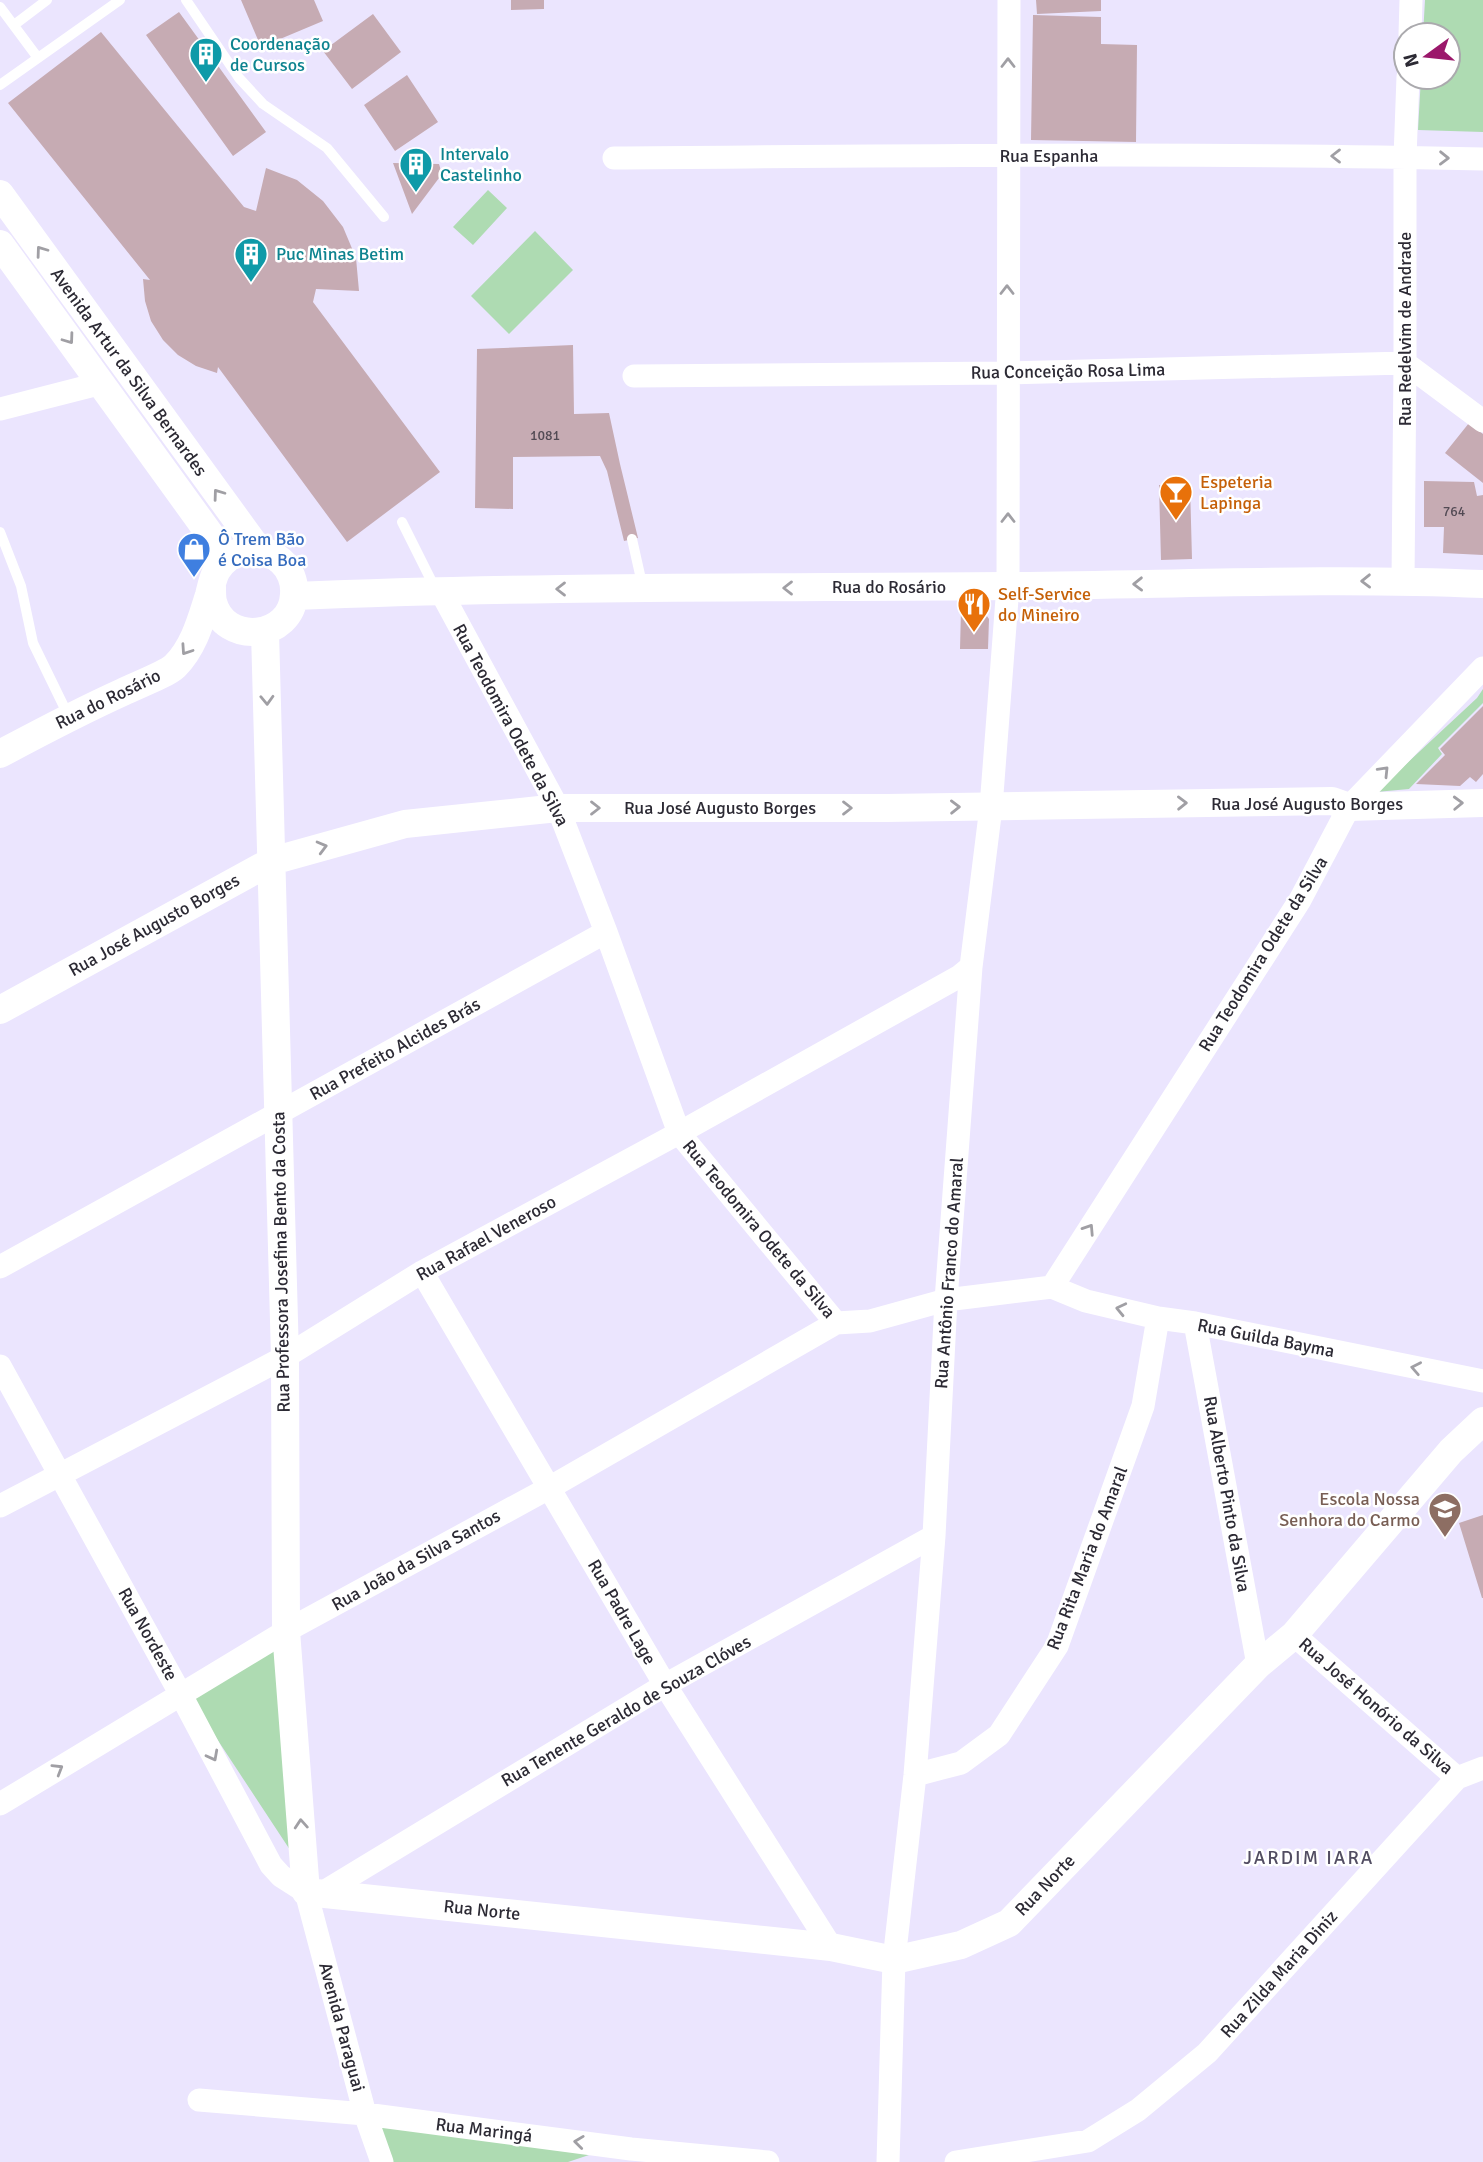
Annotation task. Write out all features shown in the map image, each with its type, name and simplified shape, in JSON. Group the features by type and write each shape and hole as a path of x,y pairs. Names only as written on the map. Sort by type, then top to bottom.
{"street":[{"name":"Rua Antônio Franco do Amaral","path":"888,2162 894,1960 915,1775 971,967 991,807 1008,586 1009,0"},
{"path":"1410,21 1411,0"},
{"name":"Rua Redelvim de Andrade","path":"1403,581 1407,91"},
{"name":"Rua Espanha","path":"614,158 1007,156 1483,159"},
{"name":"Avenida Artur da Silva Bernardes","path":"0,194 258,550"},
{"name":"Avenida Artur da Silva Bernardes","path":"0,244 227,558"},
{"path":"1405,363 1483,421"},
{"name":"Rua Conceição Rosa Lima","path":"634,376 1007,373 1405,363"},
{"path":"0,409 102,383"},
{"path":"258,550 273,555 286,565 293,580 295,596 290,612 279,624 265,632 248,633 233,628 220,618 213,603 212,587 216,571 227,558 241,551 258,550"},
{"name":"Rua do Rosário","path":"295,596 438,590 1403,581 1483,584"},
{"name":"Rua do Rosário","path":"0,754 69,717 174,667 195,637 212,587"},
{"name":"Rua Teodomira Odete da Silva","path":"438,590 558,808 679,1133 836,1323 870,1321 946,1300 1052,1287 1300,900 1349,807 1483,668"},
{"name":"Rua Professora Josefina Bento da Costa","path":"265,632 285,1357 286,1631 314,1893"},
{"name":"Rua José Augusto Borges","path":"0,1010 272,861 405,824 558,808 991,807 1332,801 1349,807 1483,803"},
{"name":"Rua Prefeito Alcides Brás","path":"0,1267 606,932"},
{"name":"Rua Rafael Veneroso","path":"0,1506 285,1357 422,1272 679,1133 960,976 971,967"},
{"name":"Rua Padre Lage","path":"422,1272 665,1685 831,1947"},
{"name":"Rua Guilda Bayma","path":"1052,1287 1086,1301 1158,1318 1195,1323 1483,1381"},
{"name":"Rua Rita Maria do Amaral","path":"915,1775 961,1763 999,1735 1057,1646 1143,1406 1158,1318"},
{"name":"Rua João da Silva Santos","path":"0,1804 286,1631 549,1488 836,1323"},
{"name":"Rua Alberto Pinto da Silva","path":"1195,1323 1258,1665"},
{"name":"Rua Nordeste","path":"0,1366 271,1865 281,1877 314,1893"},
{"name":"Rua Norte","path":"314,1893 831,1947 894,1960 961,1945 1009,1923 1258,1665 1294,1635 1451,1451 1483,1421"},
{"name":"Rua Tenente Geraldo de Souza Clóves","path":"314,1893 665,1685 933,1536"},
{"name":"Rua José Honório da Silva","path":"1294,1635 1457,1778"},
{"name":"Rua Zilda Maria Diniz","path":"956,2162 1088,2141 1138,2110 1207,2053 1457,1778 1483,1768"},
{"name":"Avenida Paraguai","path":"314,1893 365,2114 382,2162"},
{"name":"Rua Maringá","path":"199,2100 365,2114 631,2149 768,2162"},
{"path":"595,2162 631,2149"}],"lane":[{"path":"0,85 120,0"},
{"path":"186,0 239,78 255,96 327,148 384,217"},
{"path":"13,25 44,1"},
{"path":"0,7 38,58"},
{"path":"402,522 438,590"},
{"path":"0,532 21,586 33,643 69,717"},
{"path":"632,539 644,589"}],"green space":[{"path":"1425,0 1483,0 1483,132 1418,130 1420,91 1462,91 1462,21 1424,21"},
{"path":"488,190 507,208 473,245 453,227"},
{"path":"535,231 573,270 509,334 471,296"},
{"path":"1483,689 1483,703 1438,748 1442,754 1409,789 1376,792 1477,698"},
{"path":"278,1647 294,1856 190,1698"},
{"path":"378,2124 592,2154 568,2162 390,2162"}],"building":[{"path":"241,0 314,0 323,21 261,47"},
{"path":"511,0 544,0 544,9 511,10"},
{"path":"1036,0 1101,0 1101,11 1037,14"},
{"name":"Coordenação de Cursos","path":"179,12 266,132 233,156 146,35"},
{"path":"373,14 401,52 352,89 323,51"},
{"path":"1033,15 1101,17 1101,44 1137,45 1136,142 1031,140"},
{"name":"Puc Minas Betim","path":"101,32 244,207 256,211 266,168 297,180 323,201 343,227 356,258 359,291 316,289 313,302 440,472 347,542 218,367 217,373 196,366 178,355 163,340 151,321 145,301 143,279 150,280 8,103"},
{"path":"407,75 438,122 395,151 364,105"},
{"name":"Intervalo Castelinho","path":"393,163 439,164 442,174 412,214"},
{"path":"573,345 574,414 609,413 638,538 624,541 607,471 600,456 513,457 513,509 475,508 477,349"},
{"path":"1469,423 1483,434 1483,483 1445,453"},
{"path":"1424,481 1474,482 1477,496 1483,495 1483,555 1443,553 1444,527 1424,527"},
{"name":"Espeteria Lapinga","path":"1190,484 1192,559 1161,560 1159,485"},
{"name":"Self-Service do Mineiro","path":"982,609 989,619 988,649 960,649 961,610"},
{"path":"1483,706 1483,774 1476,782 1470,777 1460,786 1416,784 1445,755 1440,749"},
{"path":"1483,1515 1483,1598 1482,1598 1459,1523"}],"place":[{"name":"Coordenação de Cursos","path":"206,84"},
{"name":"Intervalo Castelinho","path":"416,194"},
{"name":"Puc Minas Betim","path":"251,284"},
{"name":"Espeteria Lapinga","path":"1176,522"},
{"name":"Ô Trem Bão é Coisa Boa","path":"194,579"},
{"name":"Self-Service do Mineiro","path":"974,634"},
{"name":"Escola Nossa Senhora do Carmo","path":"1445,1539"}],"district":[{"name":"JARDIM IARA","path":"1309,1857"}]}
